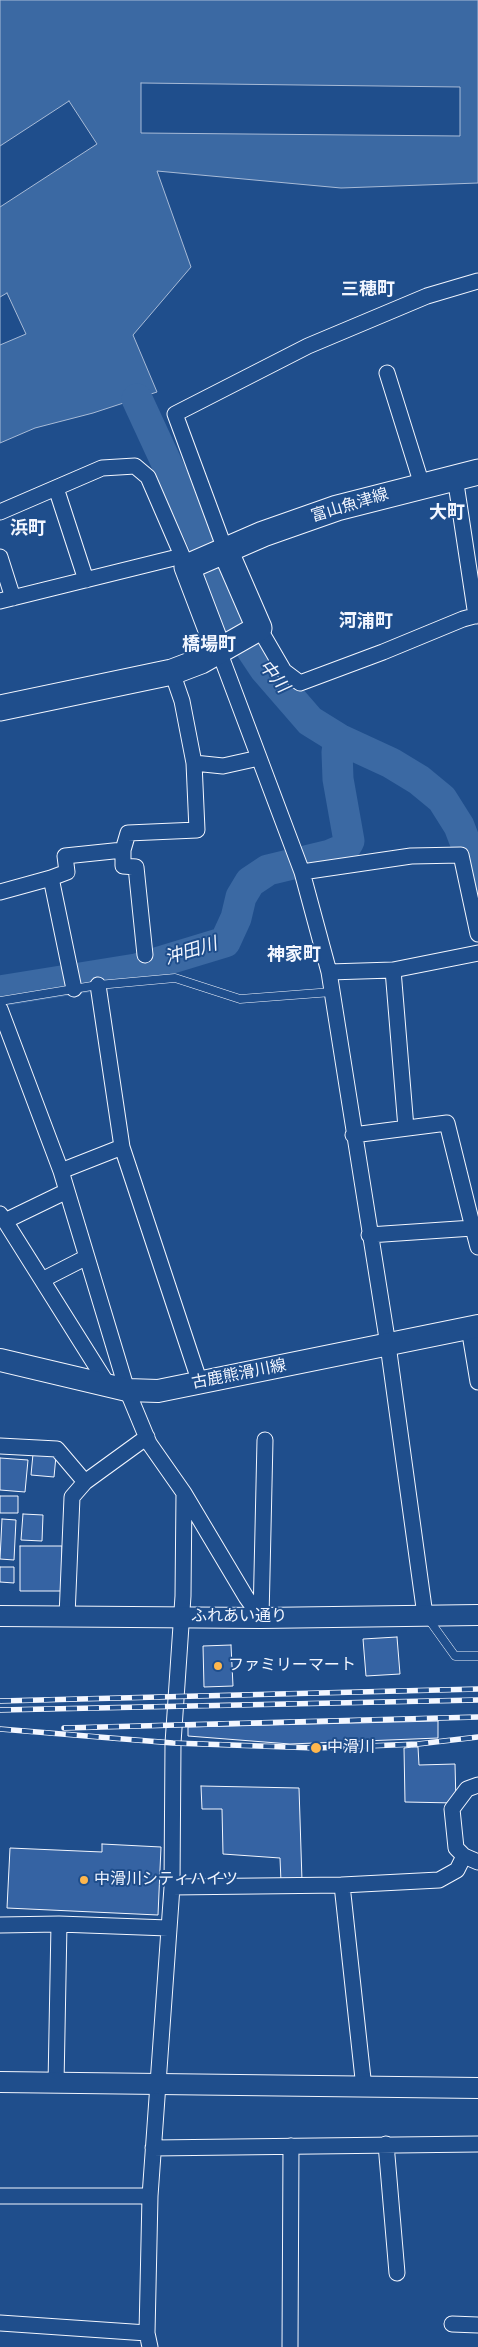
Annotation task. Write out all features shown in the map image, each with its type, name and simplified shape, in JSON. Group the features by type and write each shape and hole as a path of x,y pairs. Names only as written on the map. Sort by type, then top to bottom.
{"main road":[{"name":"富山魚津線","path":"185,561 226,552 263,534 337,508 466,474"},
{"path":"0,708 172,672 201,661 259,628 226,552"},
{"path":"185,561 219,651"},
{"name":"古鹿熊滑川線","path":"0,1360 118,1388 158,1391 473,1327"}],"street":[{"path":"226,552 175,414 308,346 427,296 478,281"},
{"path":"387,373 422,485"},
{"path":"0,512 102,468 135,466 148,477 185,561 86,580 6,600 0,557"},
{"path":"259,628 284,671 300,683 477,615 466,474"},
{"path":"56,488 86,580"},
{"path":"219,651 302,872 329,972 353,1135 388,1345 425,1615"},
{"path":"145,955 136,867 123,866 123,850 128,833 197,830 198,807 194,763 182,701 172,672"},
{"path":"194,763 223,766 259,758"},
{"path":"0,892 67,872 65,856 123,850"},
{"path":"302,872 411,856 461,855 472,876 478,934"},
{"path":"51,878 74,989"},
{"path":"329,972 393,970 478,953"},
{"path":"393,970 406,1128"},
{"path":"98,985 122,1147 200,1383"},
{"path":"0,1009 61,1171 87,1257 118,1388"},
{"path":"353,1135 447,1123 478,1247"},
{"path":"61,1171 122,1147"},
{"path":"67,1191 2,1218 42,1280 118,1388 261,1618"},
{"path":"369,1234 473,1228"},
{"path":"42,1280 87,1257"},
{"path":"473,1327 478,1382"},
{"path":"66,1616 72,1497 85,1482 147,1437"},
{"path":"261,1618 265,1440"},
{"path":"0,1446 57,1449 85,1482"},
{"path":"0,2323 149,2340 150,2196 172,1887 173,1743 181,1617 184,1493"},
{"name":"ふれあい通り","path":"0,1616 261,1618 478,1615"},
{"path":"172,1887 342,1885 438,1880 471,1859 456,1848 452,1809 467,1789 478,1785"},
{"path":"342,1885 364,2088"},
{"path":"0,1925 59,1924 168,1928"},
{"path":"56,2084 59,1924"},
{"path":"0,2082 478,2088"},
{"path":"386,2144 397,2273"},
{"path":"153,2148 478,2144"},
{"path":"290,2347 291,2146"},
{"path":"0,2196 150,2196"},
{"path":"452,2324 478,2325"}],"lane":[{"path":"0,1001 98,985 175,978 240,999 332,992"},
{"path":"425,1615 455,1656 478,1656"}],"water":[{"path":"0,0 478,0 478,183 341,188 157,171 191,267 133,335 157,392 93,413 35,428 0,443"}],"pier":[{"path":"141,83 460,87 460,136 141,133"},
{"path":"69,101 97,144 0,207 0,146"},
{"path":"7,293 26,334 0,345 0,297"}],"building":[{"path":"33,1454 56,1456 54,1477 31,1475"},
{"path":"0,1458 28,1460 25,1492 0,1490"},
{"path":"0,1496 18,1496 18,1513 0,1513"},
{"path":"23,1514 43,1515 42,1541 21,1540"},
{"path":"2,1519 16,1520 14,1560 0,1559"},
{"path":"20,1546 62,1546 62,1591 20,1591"},
{"path":"0,1567 14,1567 14,1583 0,1582"},
{"path":"397,1637 400,1674 366,1676 363,1639"},
{"name":"ファミリーマート","path":"231,1645 233,1686 204,1687 203,1646"},
{"path":"438,1721 438,1738 290,1744 188,1736 188,1727"},
{"path":"418,1747 419,1765 455,1764 456,1803 405,1802 404,1748"},
{"path":"201,1786 299,1788 302,1881 281,1882 280,1858 223,1854 222,1809 202,1809"},
{"name":"中滑川シティハイツ","path":"102,1844 161,1847 158,1915 7,1908 10,1848 102,1852"}],"waterway":[{"name":"中川","path":"137,399 221,581 246,641 264,668 310,721 339,739 391,763 419,780 442,799 459,826 469,852 478,891"},
{"name":"沖田川","path":"0,991 136,969 225,942 236,918 241,897 250,882 268,870 330,855 344,849 349,841 338,779 337,752 339,739"}],"railway":[{"path":"0,1701 478,1689"},
{"path":"0,1710 478,1700"},
{"path":"64,1728 478,1717"},
{"path":"0,1729 173,1743 316,1748 418,1744 478,1737"}],"place":[{"name":"ファミリーマート","path":"218,1666"},
{"name":"中滑川","path":"316,1748"},
{"name":"中滑川シティハイツ","path":"84,1880"}],"district":[{"name":"三穂町","path":"368,290"},
{"name":"大町","path":"447,513"},
{"name":"浜町","path":"28,529"},
{"name":"河浦町","path":"366,622"},
{"name":"橋場町","path":"209,645"},
{"name":"神家町","path":"294,955"}]}
